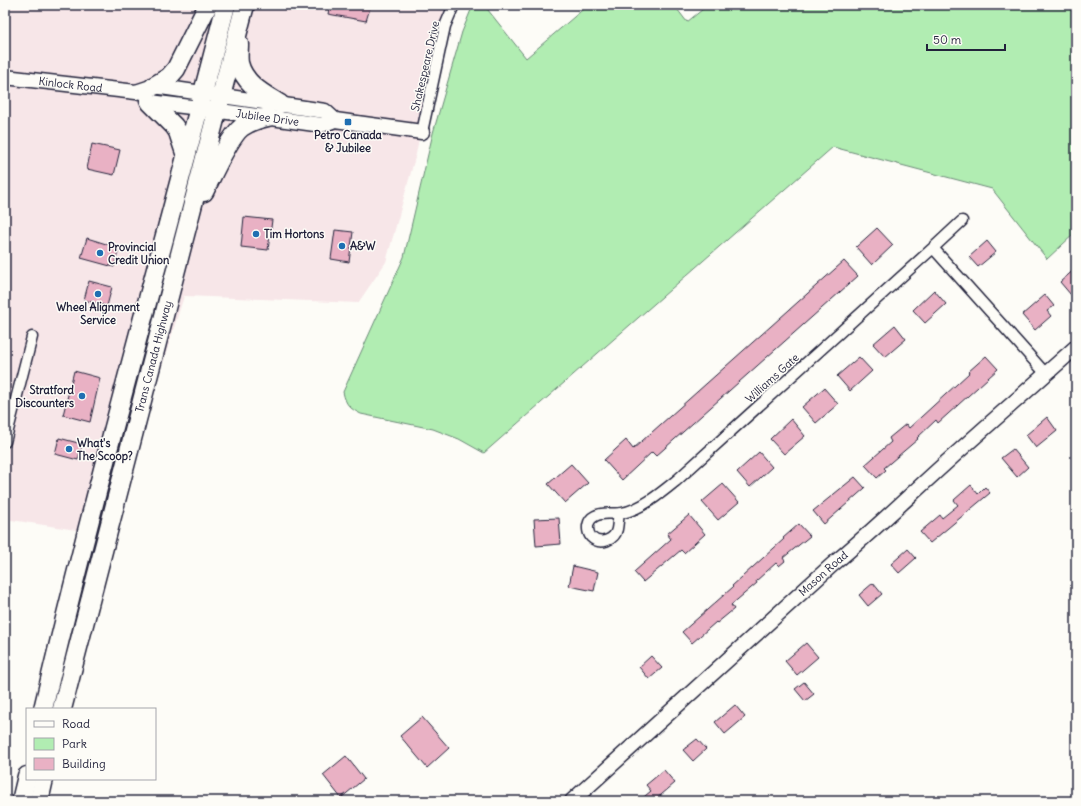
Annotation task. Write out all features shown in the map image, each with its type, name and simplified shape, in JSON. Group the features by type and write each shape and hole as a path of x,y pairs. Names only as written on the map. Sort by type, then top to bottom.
{"highway":[{"path":"186,156 178,132 147,94 169,77 176,69 208,5"},
{"name":"Trans Canada Highway","path":"43,708 119,404 226,5"},
{"name":"Trans Canada Highway","path":"62,708 245,5"},
{"path":"239,28 239,63 245,76 254,87 280,104"},
{"path":"190,219 232,139 241,128 254,120 268,117"},
{"path":"21,801 26,780"},
{"path":"39,801 44,780"}],"street":[{"name":"Shakespeare Drive","path":"422,132 445,26 454,5"},
{"name":"Kinlock Road","path":"5,77 201,101"},
{"name":"Jubilee Drive","path":"201,101 219,103 280,104 325,111 335,120"},
{"name":"Jubilee Drive","path":"219,103 268,117 322,125 335,120 422,132"},
{"name":"Williams Gate","path":"619,514 642,505 677,480 962,221"},
{"path":"933,248 1046,374"},
{"path":"5,442 32,337"},
{"name":"Mason Road","path":"572,801 1076,347"}],"shaded area":[{"path":"5,5 445,5 416,154 386,262 358,303 184,296 109,535 5,519"}],"green space":[{"path":"473,5 484,5 526,58 588,5 674,5 687,22 708,5 1076,5 1076,232 1047,259 992,189 833,147 484,453 459,439 433,429 361,414 349,406 345,400 343,392 404,257 433,133 462,32"}],"building":[{"path":"330,5 371,5 366,21 328,14"},
{"path":"92,144 120,150 114,175 87,169"},
{"name":"Tim Hortons","path":"244,217 272,220 268,250 241,247"},
{"path":"877,228 893,245 872,265 856,247"},
{"name":"A&W","path":"335,230 353,232 349,262 331,259"},
{"name":"Provincial Credit Union","path":"87,238 119,248 114,267 81,258"},
{"path":"987,241 996,252 978,267 969,257"},
{"path":"844,261 858,276 656,456 652,452 622,480 604,460 626,440 633,449"},
{"path":"1076,268 1076,291 1071,295 1060,282"},
{"name":"Wheel Alignment Service","path":"89,281 112,287 107,306 84,300"},
{"path":"934,290 946,304 925,323 913,310"},
{"path":"1045,295 1054,306 1047,311 1051,316 1035,330 1022,315"},
{"path":"895,325 906,339 885,357 873,344"},
{"path":"986,356 998,369 938,423 936,420 917,438 918,439 884,468 886,470 877,478 865,465 891,442 889,438 906,424 909,428"},
{"path":"859,357 872,371 850,391 837,376"},
{"name":"Stratford Discounters","path":"74,371 100,378 90,422 63,415"},
{"path":"824,388 838,404 816,423 802,407"},
{"path":"1047,417 1057,431 1036,448 1026,435"},
{"path":"791,419 805,436 784,454 770,439"},
{"name":"What's The Scoop?","path":"59,438 82,444 78,460 55,454"},
{"path":"1013,449 1028,467 1017,477 1001,458"},
{"path":"759,452 772,467 750,487 737,472"},
{"path":"571,464 588,483 565,503 548,484"},
{"path":"855,477 865,488 824,524 813,511"},
{"path":"723,484 739,502 718,520 702,502"},
{"path":"971,485 978,494 985,487 990,493 930,543 920,532 940,515 942,518 958,505 954,500"},
{"path":"689,515 705,534 684,553 681,550 643,582 634,572 671,539 667,534"},
{"path":"559,518 561,544 536,546 534,519"},
{"path":"799,524 810,536 783,558 785,561 779,566 776,563 756,581 757,583 731,605 734,609 717,623 716,622 692,643 682,632 733,587 732,586"},
{"path":"908,549 916,558 899,573 891,564"},
{"path":"573,566 598,572 594,591 569,586"},
{"path":"873,583 882,594 868,606 859,595"},
{"path":"806,643 818,657 797,675 785,661"},
{"path":"651,656 662,668 649,679 639,667"},
{"path":"804,682 814,694 805,701 795,689"},
{"path":"735,705 745,717 725,734 715,722"},
{"path":"422,717 449,748 427,768 400,736"},
{"path":"697,739 706,749 693,761 683,750"},
{"path":"346,756 364,779 341,798 323,775"},
{"path":"664,770 675,783 654,801 639,801 651,791 646,785"}],"place":[{"name":"Petro Canada & Jubilee","path":"348,122"},
{"name":"Tim Hortons","path":"256,234"},
{"name":"A&W","path":"342,246"},
{"name":"Provincial Credit Union","path":"100,253"},
{"name":"Wheel Alignment Service","path":"98,294"},
{"name":"Stratford Discounters","path":"82,396"},
{"name":"What's The Scoop?","path":"69,449"}]}
